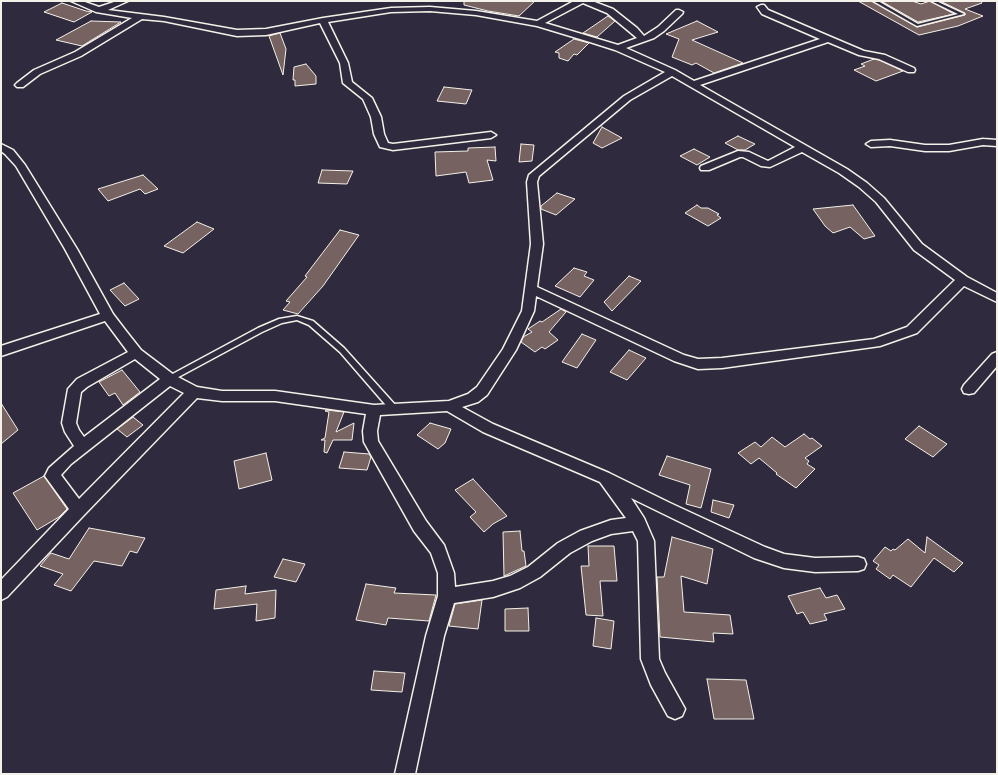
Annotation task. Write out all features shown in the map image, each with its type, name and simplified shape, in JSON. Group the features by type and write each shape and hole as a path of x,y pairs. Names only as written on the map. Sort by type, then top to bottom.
{"street":[{"path":"75,1 99,10 188,23 227,31 251,33 266,32 323,20 391,10 430,10 476,13 538,24 618,48 672,72 843,171 863,185 884,206 918,247 963,280 997,298"},
{"path":"99,10 124,1"},
{"path":"538,24 580,1"},
{"path":"585,1 610,11 634,30 642,39"},
{"path":"761,7 765,12 828,39 862,53 882,57 911,70"},
{"path":"618,48 642,39 661,29 679,12"},
{"path":"20,85 37,72 78,54 140,17"},
{"path":"323,20 344,62 348,84 367,98 376,117 379,134 384,145 393,147 491,135"},
{"path":"693,84 828,39"},
{"path":"1,147 9,152 20,165 71,249 108,316 121,334 136,352 169,378 194,392 222,396 275,396 374,410 449,406 473,398 482,391 509,350 528,311 537,244 532,182 534,175 627,98 672,72"},
{"path":"870,144 890,143 925,148 949,148 983,142 997,143"},
{"path":"705,168 738,154 746,154 765,164 770,164 802,148"},
{"path":"531,289 679,358 698,364 722,363 875,343 912,330 963,280"},
{"path":"1,351 108,316"},
{"path":"83,447 72,432 69,423 71,401 75,388 136,352"},
{"path":"970,389 997,357"},
{"path":"78,510 53,476 58,468 169,378"},
{"path":"1,592 78,510 194,392"},
{"path":"449,406 509,437 604,477 664,508 760,554 784,561 815,565 858,564"},
{"path":"374,410 370,431 371,442 420,526 438,550 446,573 446,596 435,636 405,774"},
{"path":"604,477 627,505 638,523 646,541 648,562 650,659 658,679 675,709"},
{"path":"446,596 493,589 514,583 534,572 564,548 586,536 611,527 638,523"}],"lane":[{"path":"875,1 917,24 962,14 933,1"},
{"path":"169,378 260,330 281,321 297,318 311,323 342,350 394,409"}],"building":[{"path":"464,1 535,1 519,16 464,5"},
{"path":"858,1 872,1 917,27 965,15 965,13 940,1 981,1 982,3 965,9 983,16 958,26 919,35"},
{"path":"881,1 912,1 921,4 930,1 954,14 918,22"},
{"path":"62,3 92,12 74,22 44,12"},
{"path":"608,16 615,21 597,37 583,33"},
{"path":"91,21 121,22 82,46 56,40"},
{"path":"697,21 718,32 692,40 743,63 714,73 696,63 692,65 672,57 679,39 666,34"},
{"path":"280,33 286,49 283,75 269,36"},
{"path":"574,39 589,43 577,55 574,54 568,61 559,58 559,53 555,52"},
{"path":"874,59 903,71 876,81 854,70 865,66 861,64"},
{"path":"306,64 316,76 316,84 295,86 295,80 293,80 294,67"},
{"path":"444,87 472,90 466,104 437,101"},
{"path":"602,127 622,138 602,148 593,143"},
{"path":"738,136 755,144 745,150 738,150 725,143"},
{"path":"521,144 534,145 532,161 519,162"},
{"path":"495,147 496,161 487,160 493,180 469,183 466,172 436,176 435,152 468,151 468,148"},
{"path":"694,149 710,157 697,165 680,156"},
{"path":"322,170 353,171 347,184 318,183"},
{"path":"143,175 158,189 145,194 140,189 108,201 98,189"},
{"path":"557,193 575,199 556,215 541,209 541,206"},
{"path":"697,205 701,208 708,208 719,214 717,215 721,218 708,226 685,213"},
{"path":"853,205 875,236 864,239 850,227 833,233 825,226 813,209"},
{"path":"197,222 214,229 183,253 164,246"},
{"path":"340,230 359,235 323,286 298,314 283,310 290,302 286,301 307,277 305,276"},
{"path":"574,268 587,272 584,276 594,280 580,297 555,286"},
{"path":"629,276 641,281 612,311 604,302"},
{"path":"124,283 139,299 125,306 110,290"},
{"path":"561,309 566,312 549,332 558,340 545,349 542,347 535,352 521,342 523,337 532,332 528,329 540,321 542,322"},
{"path":"582,334 596,340 577,368 562,362"},
{"path":"629,350 646,358 627,380 610,372"},
{"path":"122,370 140,392 123,405 115,393 109,396 99,382"},
{"path":"1,403 18,430 1,444"},
{"path":"325,411 344,412 336,432 354,423 352,440 333,440 327,453 324,452 325,440 321,440 325,438 329,412"},
{"path":"133,417 143,425 127,437 117,429"},
{"path":"430,423 451,429 445,443 438,449 417,435"},
{"path":"919,426 947,444 933,457 905,439"},
{"path":"804,434 822,446 805,458 809,461 807,464 815,469 796,488 776,474 777,473 759,458 751,464 738,453 755,442 761,447 772,437 785,447"},
{"path":"344,452 369,454 371,457 367,470 339,468"},
{"path":"266,453 272,480 239,489 234,461"},
{"path":"667,456 711,469 701,508 686,504 690,485 659,475"},
{"path":"44,476 67,509 59,517 37,530 13,493"},
{"path":"473,479 507,516 493,524 484,532 470,517 476,512 455,490"},
{"path":"713,500 734,505 729,518 711,512"},
{"path":"89,528 145,538 137,553 130,551 122,566 94,561 71,591 54,585 63,574 40,566 51,553 69,559"},
{"path":"520,531 522,551 524,551 526,566 504,576 503,532"},
{"path":"672,537 713,549 707,584 681,576 684,612 730,615 733,634 713,633 714,642 660,637 657,577 664,577"},
{"path":"927,537 963,563 954,572 934,558 911,587 893,575 890,579 876,569 879,565 873,561 885,547 891,551 893,549 895,550 908,539 925,553"},
{"path":"588,546 614,546 617,581 600,581 603,616 586,615 581,566 589,566"},
{"path":"283,559 305,564 296,582 274,577"},
{"path":"366,584 396,588 394,593 436,595 429,621 388,618 386,625 356,620"},
{"path":"246,586 245,594 276,590 275,618 256,621 257,604 214,609 216,590"},
{"path":"820,588 826,598 837,595 845,609 824,614 827,620 810,624 803,612 797,614 788,596"},
{"path":"482,600 478,629 449,626 455,604"},
{"path":"528,608 529,631 505,631 505,609"},
{"path":"596,618 614,621 611,649 593,646"},
{"path":"374,671 405,673 402,692 371,690"},
{"path":"707,679 746,680 754,719 714,719"}]}
